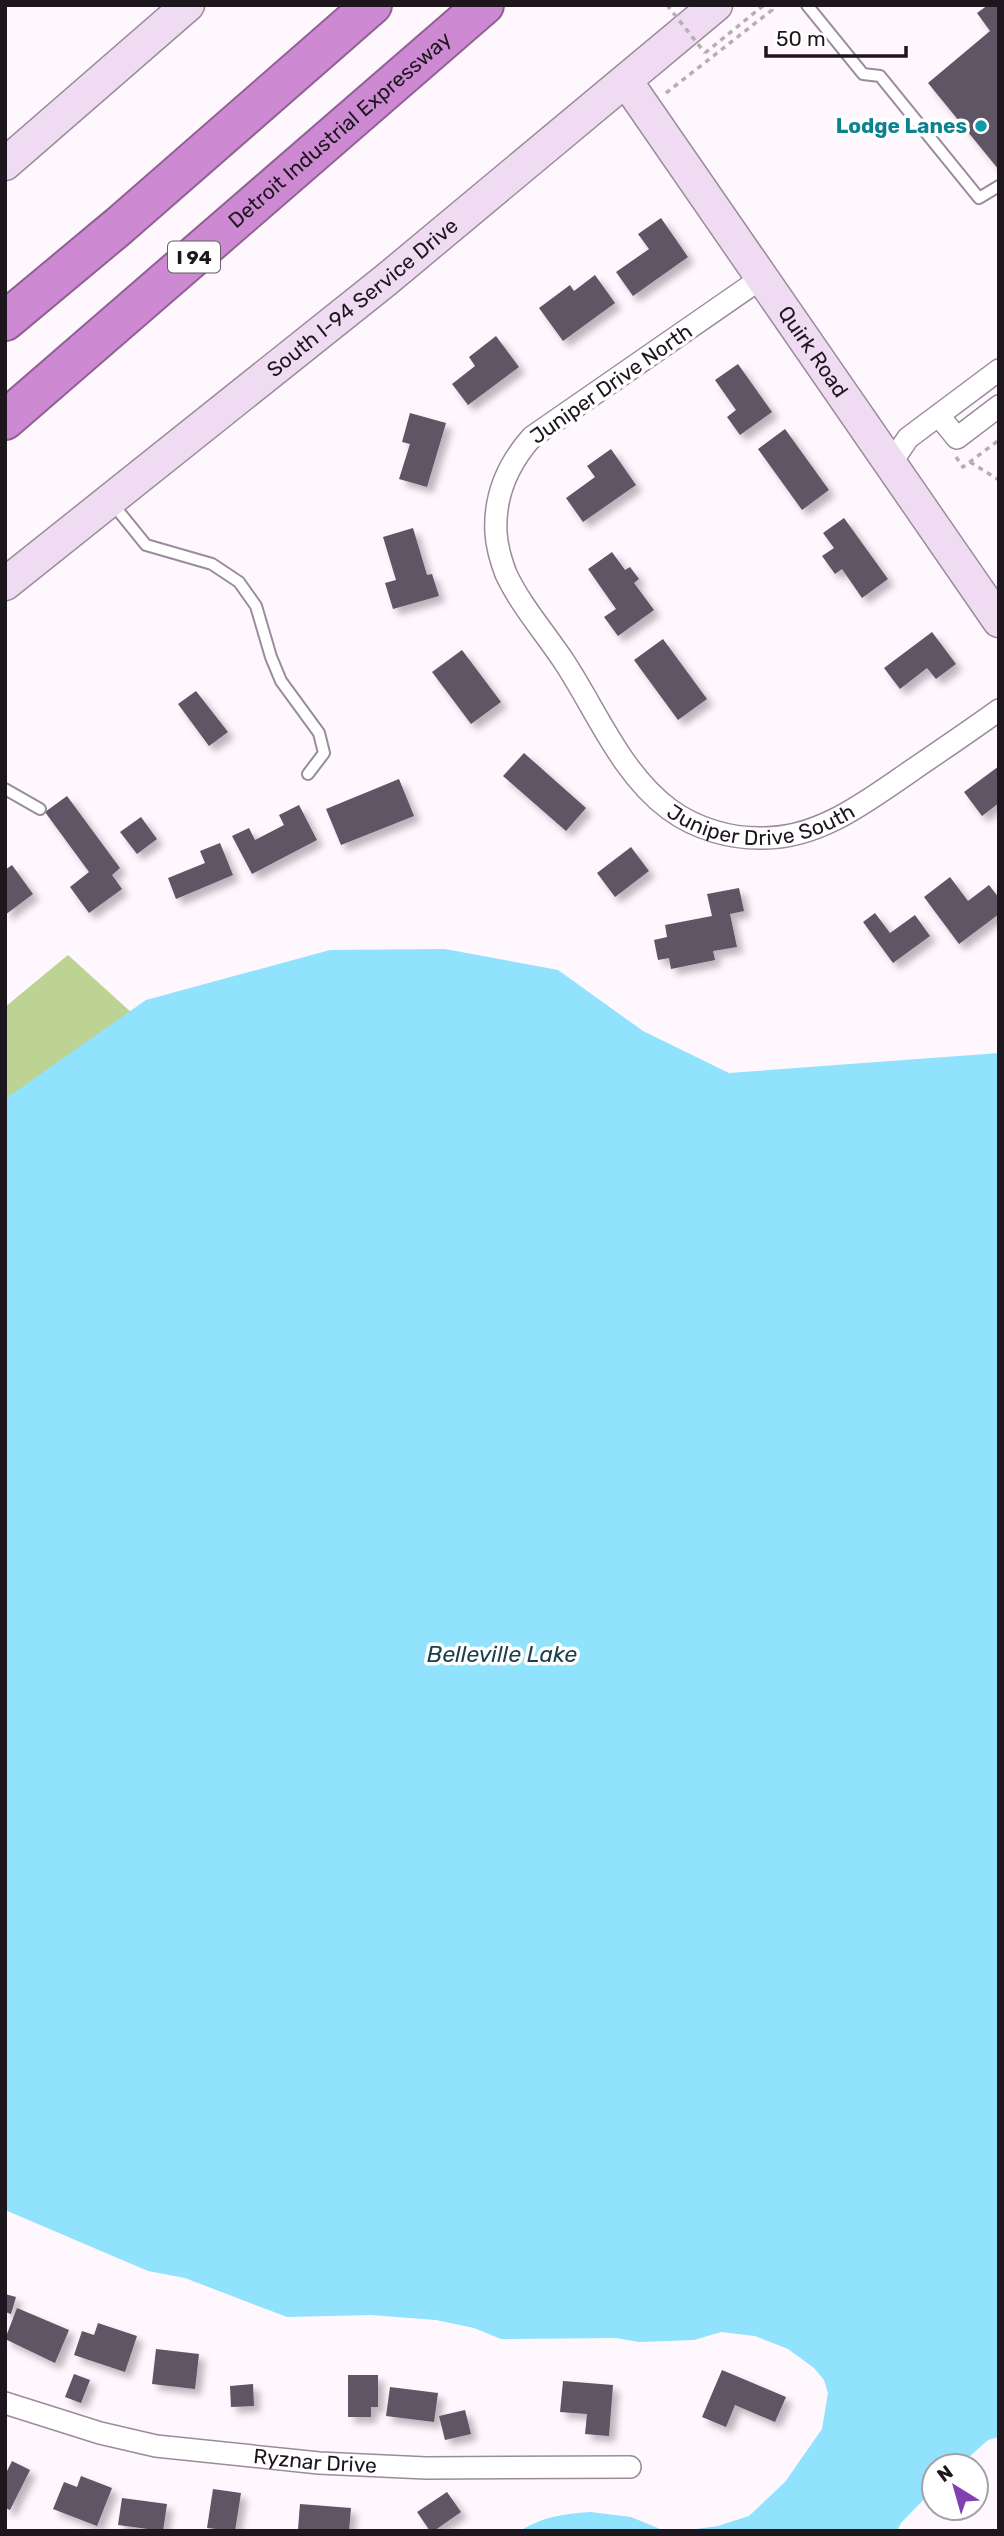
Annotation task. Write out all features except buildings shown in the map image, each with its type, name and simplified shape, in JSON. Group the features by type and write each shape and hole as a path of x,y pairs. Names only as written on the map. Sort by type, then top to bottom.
{"highway":[{"path":"5,294 340,5"},
{"path":"5,321 119,226 372,5"},
{"name":"Detroit Industrial Expressway","path":"5,420 484,5"}],"street":[{"path":"5,164 188,5"},
{"name":"South I-94 Service Drive","path":"5,584 386,281 716,5"},
{"name":"Quirk Road","path":"626,81 999,621"},
{"name":"Juniper Drive North","path":"566,665 514,588 499,555 496,509 506,474 532,437 763,277"},
{"path":"891,463 908,438 999,370"},
{"path":"946,410 957,438 999,406"},
{"name":"Juniper Drive South","path":"566,665 619,752 652,795 691,822 718,833 741,837 789,836 813,830 864,803 999,710"},
{"name":"Ryznar Drive","path":"5,2403 100,2433 156,2446 319,2463 426,2468 630,2467"}],"lane":[{"path":"807,5 863,74 880,76 979,198 999,186"},
{"path":"110,501 146,545 212,564 239,582 256,606 281,681 319,733 324,753 308,774"},
{"path":"5,789 40,809"}],"path":[{"path":"666,93 772,10 766,5 705,53 667,5"},
{"path":"949,448 963,467 999,440"},
{"path":"970,462 999,480"}],"green space":[{"path":"68,955 208,1082 5,1243 5,1007"}],"water":[{"name":"Belleville Lake","path":"445,949 558,970 643,1031 729,1073 999,1053 999,2437 988,2440 975,2452 920,2452 920,2503 897,2531 681,2531 718,2526 749,2516 785,2482 822,2429 828,2393 824,2380 814,2368 788,2349 755,2336 721,2332 694,2340 639,2342 616,2338 501,2339 474,2328 436,2320 371,2315 287,2317 185,2278 148,2271 5,2210 5,1099 146,1000 330,950"},
{"path":"590,2512 631,2517 665,2531 520,2531 553,2517"}],"place":[{"name":"Lodge Lanes","path":"981,126"}]}
